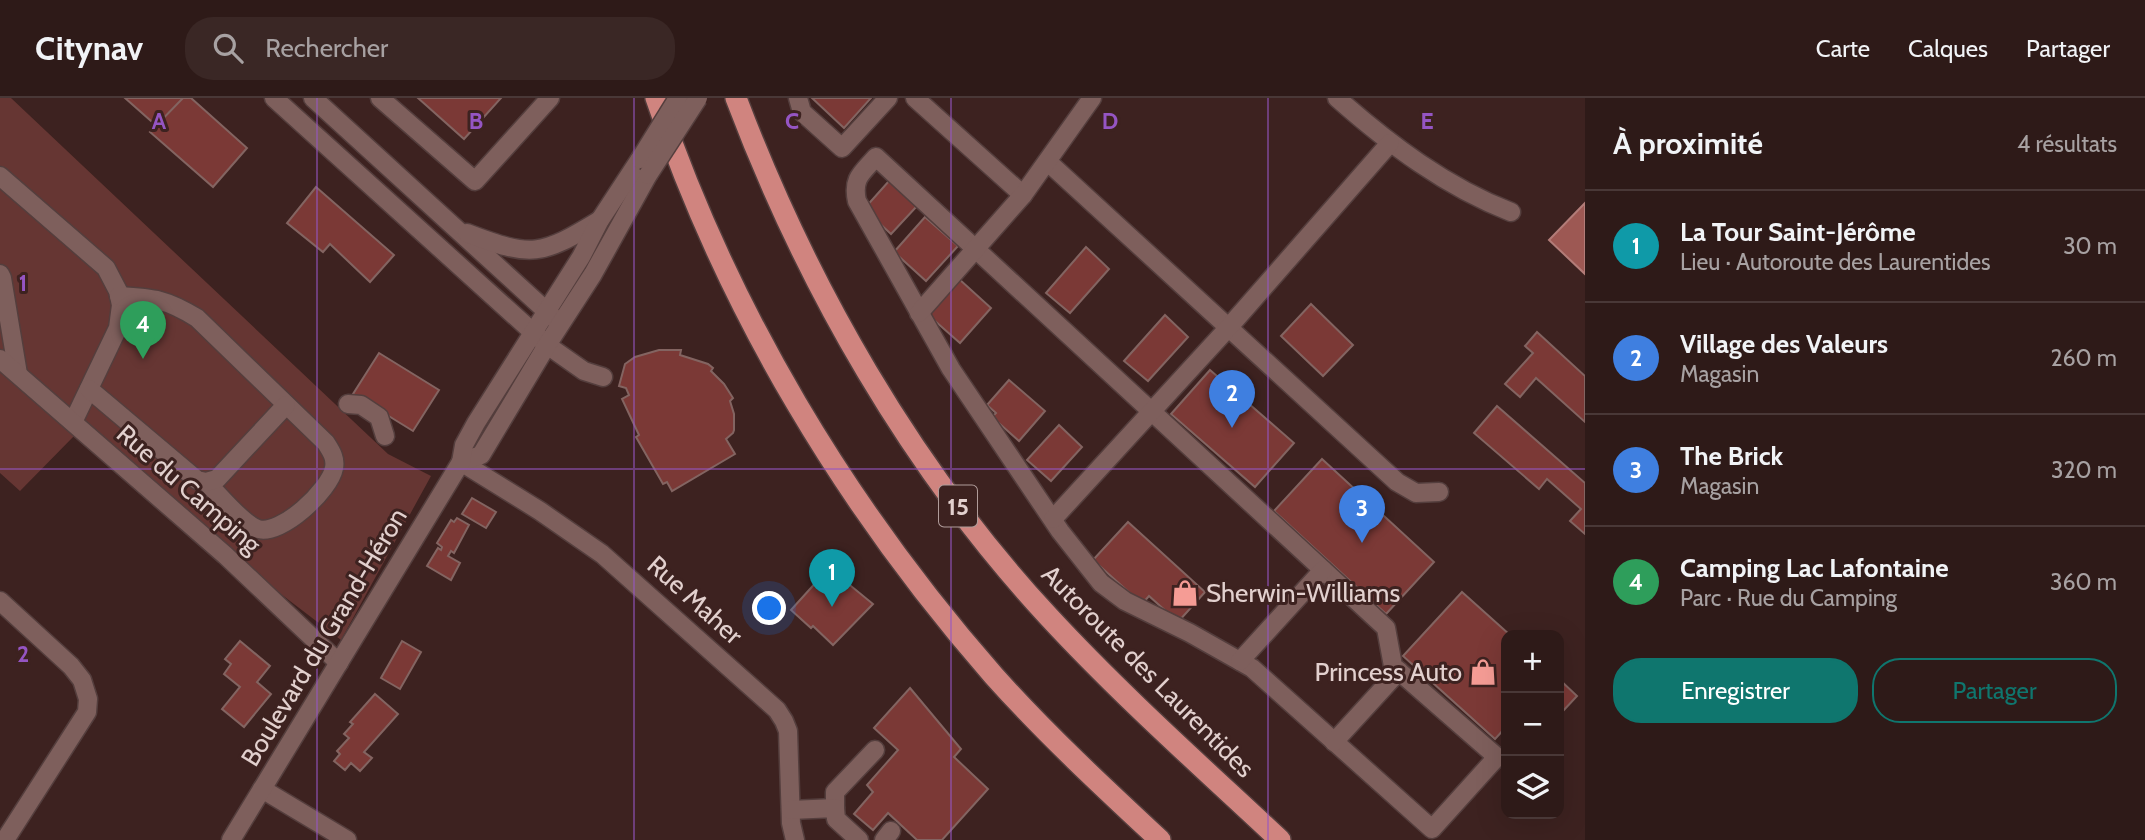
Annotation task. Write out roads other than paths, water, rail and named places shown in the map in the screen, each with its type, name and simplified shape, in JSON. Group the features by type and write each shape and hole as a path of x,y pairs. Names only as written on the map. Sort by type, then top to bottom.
{"highway":[{"path":"656,98 695,200 737,291 778,370 843,478 917,582 994,676 1077,763 1160,840"},
{"name":"Autoroute des Laurentides","path":"736,98 789,226 846,334 897,419 960,509 1033,599 1083,653 1280,840"}],"street":[{"path":"274,98 547,345 584,372 603,377"},
{"path":"313,98 560,324"},
{"path":"380,98 475,181 550,98"},
{"name":"Boulevard du Grand-Héron","path":"461,462 481,454 593,274 678,98"},
{"name":"Boulevard du Grand-Héron","path":"231,840 461,462 464,445 581,257 600,220 698,98"},
{"path":"798,98 802,112 842,148 888,98"},
{"path":"835,141 872,98"},
{"path":"915,98 1023,195"},
{"path":"1337,98 1390,143 1474,196 1511,212"},
{"path":"919,313 1023,195 1090,99"},
{"path":"1053,519 1228,327 1390,143"},
{"path":"876,157 976,249 1386,628 1392,666 1497,757 1432,829 1252,668 1110,591 1101,583 1053,519 957,379 857,201 856,180 876,157"},
{"path":"1048,162 1397,482 1416,493 1438,492"},
{"path":"0,176 106,268 119,296 121,304 118,328 73,422"},
{"path":"456,229 499,246 525,251 557,245 600,220"},
{"path":"0,274 18,374"},
{"path":"89,389 197,480 206,482 249,525 260,530 273,530 293,519 328,483 334,469 334,457 326,443 197,318 176,305 156,298 119,296"},
{"name":"Rue du Camping","path":"0,359 225,555 340,663"},
{"path":"348,404 361,405 379,417 385,436"},
{"path":"206,482 217,478 286,405"},
{"name":"Rue Maher","path":"461,462 603,554 774,706 788,731 795,840"},
{"path":"1240,661 1324,570"},
{"path":"0,601 71,666 82,680 88,699 87,712 5,840 0,835"},
{"path":"1334,742 1399,671"},
{"path":"859,840 836,819 835,792 875,750"},
{"path":"262,789 347,840"},
{"path":"791,810 835,808"}],"place":[{"name":"Camping Lac Lafontaine","path":"143,359"},
{"name":"Village des Valeurs","path":"1232,428"},
{"name":"The Brick","path":"1362,543"},
{"name":"Sherwin-Williams","path":"1185,593"},
{"name":"La Tour Saint-Jérôme","path":"832,607"},
{"name":"Princess Auto","path":"1483,672"}]}
